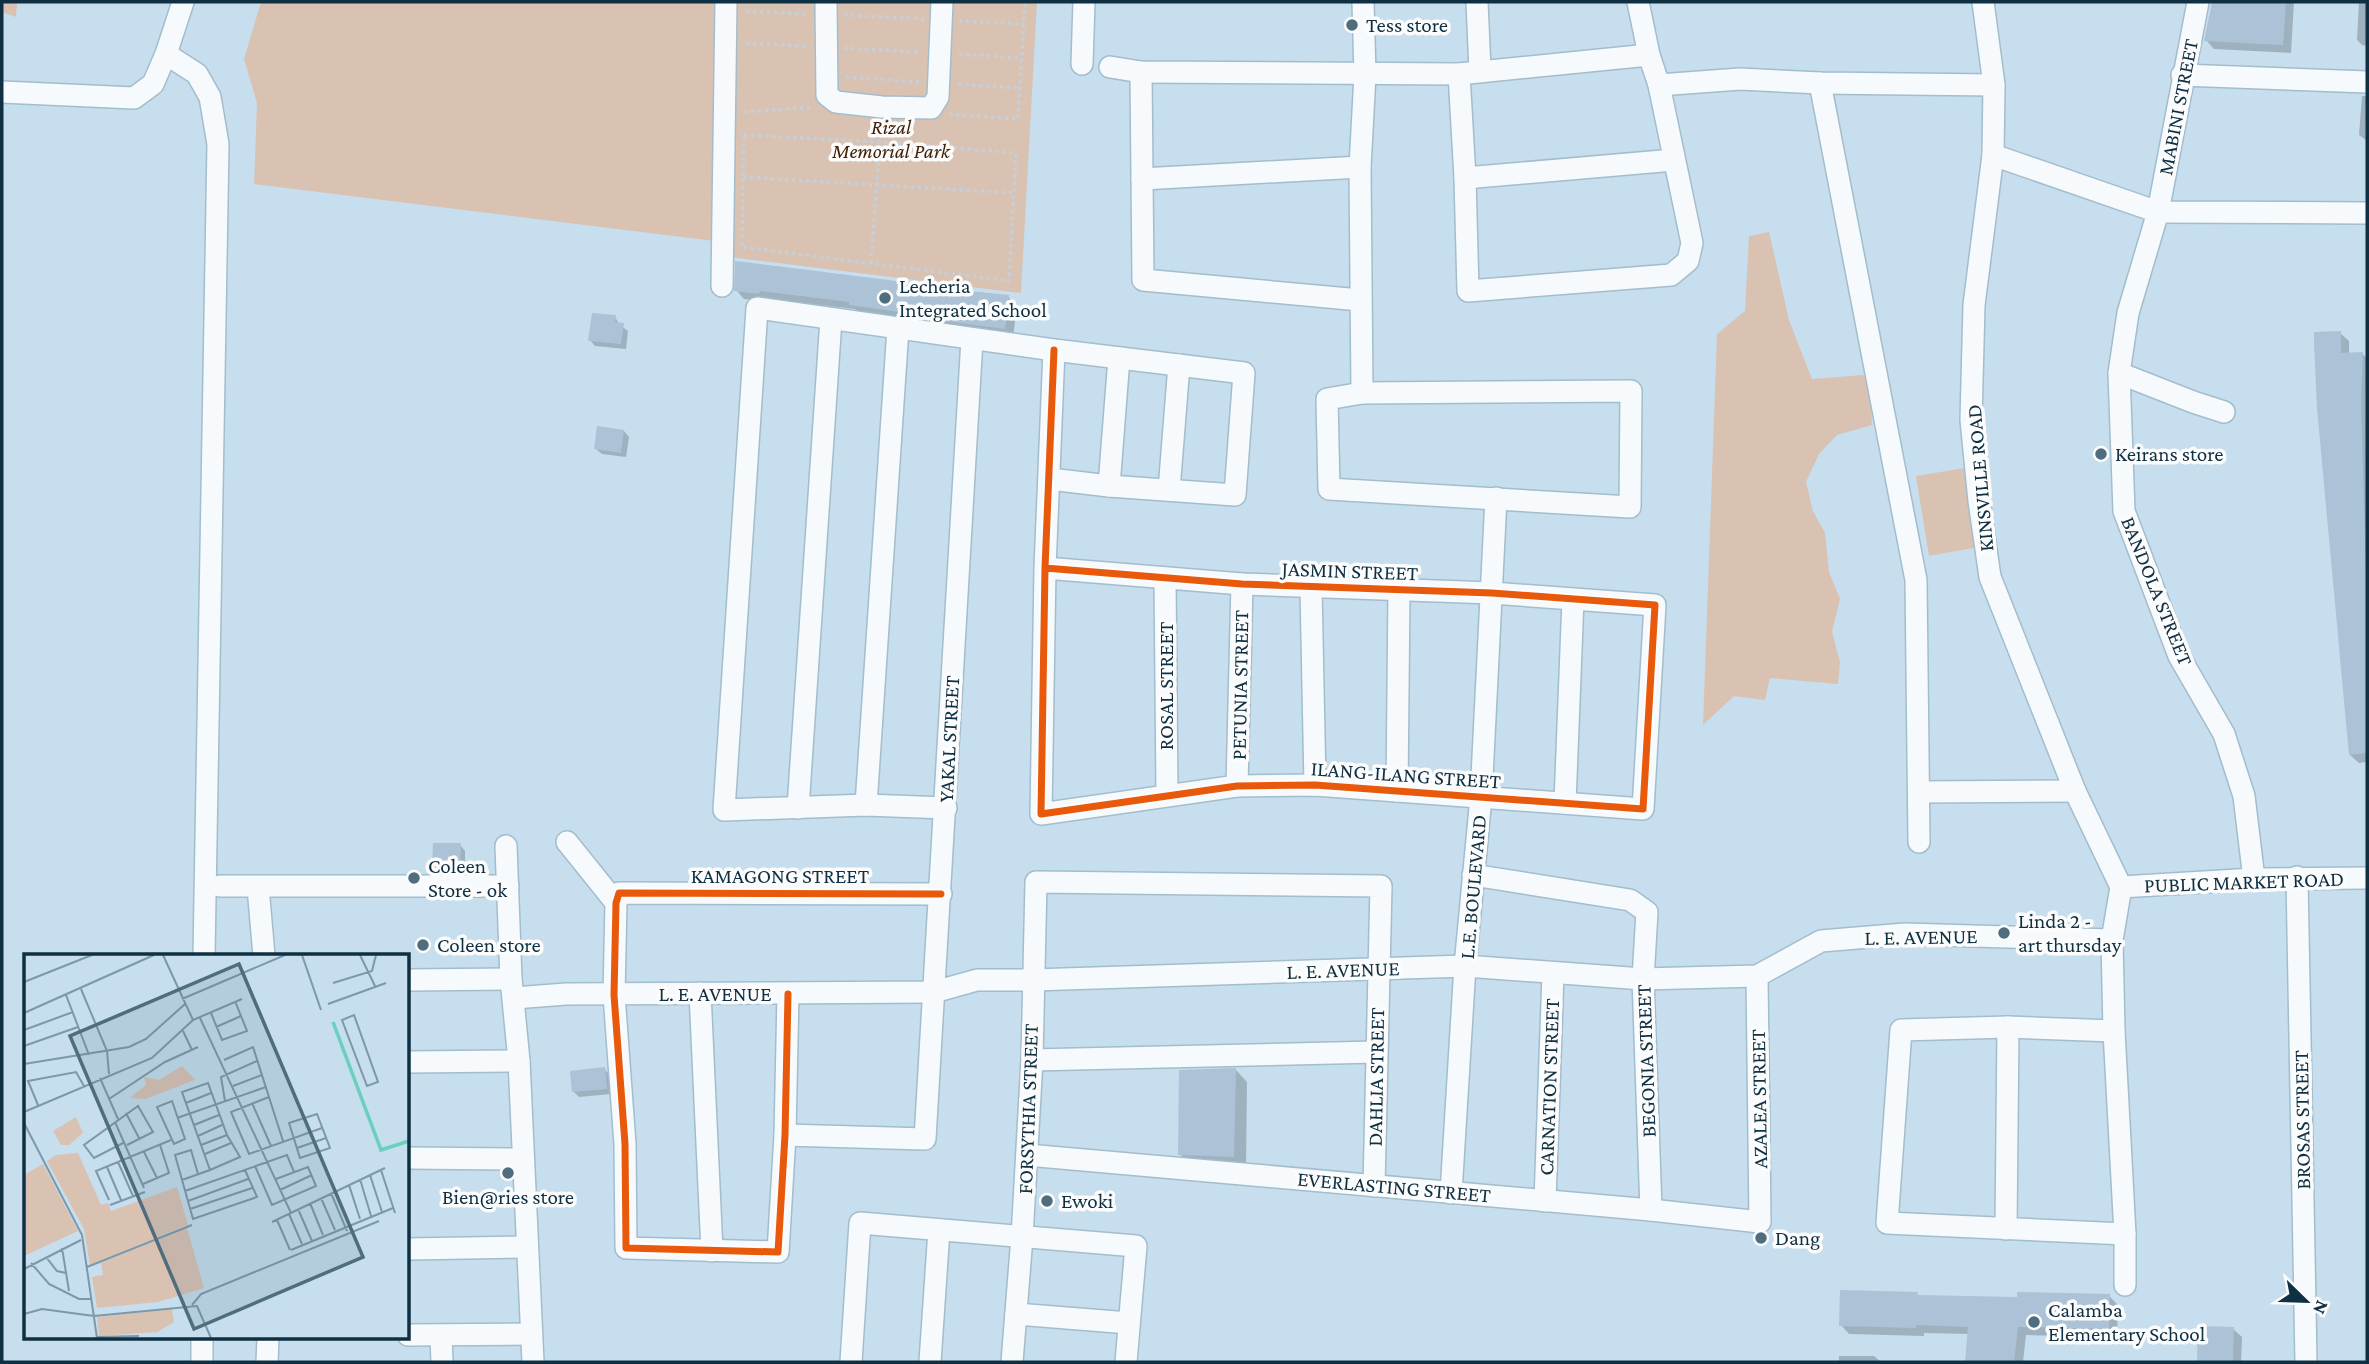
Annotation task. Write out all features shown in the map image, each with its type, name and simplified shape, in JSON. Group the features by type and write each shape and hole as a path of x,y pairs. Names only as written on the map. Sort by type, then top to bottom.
{"street":[{"path":"2,92 134,98 153,84 183,2"},
{"path":"1082,64 1084,2"},
{"path":"1362,393 1360,167 1365,75 1363,2"},
{"path":"1477,2 1480,70"},
{"path":"1459,74 1468,291 1671,275 1688,261 1692,243 1659,85 1649,55 1638,2"},
{"name":"KINSVILLE ROAD","path":"1983,2 1994,85 1993,155 1975,305 1971,420 1990,577 2075,791 2121,887"},
{"name":"MABINI STREET","path":"2158,212 2198,2"},
{"path":"722,286 735,6"},
{"path":"826,8 827,95 836,102 882,107 931,108 938,97 942,11"},
{"path":"166,54 197,74 209,97 218,144 204,954"},
{"path":"1110,67 1141,72 1459,74 1649,55"},
{"path":"1141,72 1143,280 1360,300"},
{"path":"2182,75 2367,82"},
{"path":"1659,85 1740,79 1820,83 1994,85"},
{"path":"1820,83 1916,580 1919,842"},
{"path":"1993,155 2158,212 2367,212"},
{"path":"1465,178 1674,160"},
{"path":"1142,179 1360,167"},
{"name":"BANDOLA STREET","path":"2158,212 2128,313 2119,373 2124,511 2179,656 2224,734 2244,796 2255,879"},
{"path":"946,808 866,805 724,810 757,308 1054,350 1244,373 1235,495 1050,479"},
{"path":"798,808 831,319"},
{"path":"866,805 898,328"},
{"name":"YAKAL STREET","path":"785,1135 925,1139 972,339"},
{"path":"1045,568 1054,350"},
{"path":"1109,486 1119,358"},
{"path":"1170,491 1179,365"},
{"path":"2119,373 2224,412"},
{"path":"1631,391 1630,507 1329,489 1327,399 1362,393 1631,391"},
{"name":"L.E. BOULEVARD","path":"1451,1192 1465,966 1481,797 1496,498"},
{"name":"JASMIN STREET","path":"1045,568 1242,584 1492,593 1655,606 1643,808"},
{"name":"ILANG-ILANG STREET","path":"1045,568 1041,814 1237,786 1315,785 1643,808"},
{"name":"ROSAL STREET","path":"1165,578 1167,795"},
{"name":"PETUNIA STREET","path":"1237,786 1242,584"},
{"path":"1311,587 1315,785"},
{"path":"1396,791 1399,589"},
{"path":"1566,803 1573,599"},
{"path":"1919,792 2075,791"},
{"path":"567,842 618,898 614,995 625,1144 626,1248 778,1252 789,994"},
{"path":"506,846 533,1362"},
{"name":"BEGONIA STREET","path":"1473,875 1630,900 1647,912 1643,979 1651,1210"},
{"name":"PUBLIC MARKET ROAD","path":"2121,887 2297,877 2367,878"},
{"name":"BROSAS STREET","path":"2297,877 2306,1362"},
{"name":"DAHLIA STREET","path":"1033,981 1036,882 1381,886 1374,1186"},
{"path":"220,886 508,886"},
{"path":"258,887 264,954"},
{"path":"2121,887 2112,940 2125,1285"},
{"name":"KAMAGONG STREET","path":"618,898 941,894"},
{"name":"L. E. AVENUE","path":"410,980 566,994 614,995 934,992 976,980 1033,981 1465,966 1643,979 1757,976 1821,941 1905,934 2112,940"},
{"name":"CARNATION STREET","path":"1545,1201 1553,973"},
{"name":"AZALEA STREET","path":"1757,976 1760,1222"},
{"name":"FORSYTHIA STREET","path":"1012,1362 1027,1155 1033,981"},
{"path":"700,993 712,1251"},
{"path":"2114,1031 2008,1027 1901,1030 1887,1223 2125,1234"},
{"path":"2006,1229 2008,1027"},
{"path":"1032,1060 1376,1052"},
{"path":"410,1062 519,1061"},
{"name":"EVERLASTING STREET","path":"1027,1155 1760,1222"},
{"path":"410,1157 522,1159"},
{"path":"851,1362 860,1223 1136,1245 1126,1362"},
{"path":"930,1362 939,1230"},
{"path":"410,1249 527,1247"},
{"path":"1016,1314 1129,1322"},
{"path":"410,1335 531,1334"},
{"path":"441,1336 443,1362"},
{"path":"202,1340 202,1362"},
{"path":"267,1362 268,1340"}],"path":[{"path":"735,6 744,2"},
{"path":"931,108 946,114 1018,118 1025,2"},
{"path":"735,6 942,11 1024,24"},
{"path":"735,6 744,21"},
{"path":"744,32 744,43 1021,58"},
{"path":"743,113 819,106 827,95"},
{"path":"871,263 882,107"},
{"path":"743,247 1009,281 1016,153 744,135"},
{"path":"743,177 1013,193"}],"green space":[{"path":"2,2 17,2 16,17 2,12"},
{"path":"261,2 716,2 714,241 254,184 257,103 244,59"},
{"name":"Rizal Memorial Park","path":"732,2 1037,2 1021,293 729,257"},
{"path":"1769,232 1789,320 1812,379 1863,375 1870,384 1872,425 1837,435 1819,454 1806,482 1813,511 1825,533 1829,572 1840,599 1832,632 1840,662 1838,684 1770,678 1765,700 1734,696 1703,725 1717,334 1745,311 1749,236"},
{"path":"1965,468 1978,547 1929,556 1916,476"}],"building":[{"path":"2212,2 2286,2 2283,45 2204,41"},
{"name":"Lecheria Integrated School","path":"735,261 912,283 911,285 1009,295 1005,329 921,318 921,315 849,305 849,302 760,291 759,294 734,291"},
{"path":"592,313 616,315 615,322 624,323 621,344 588,341"},
{"path":"2341,331 2341,353 2363,352 2361,403 2367,608 2367,753 2349,755 2317,408 2314,344 2314,332"},
{"path":"597,426 624,430 621,453 594,449"},
{"path":"433,843 461,843 460,868 455,867 454,873 438,873 439,868 432,868"},
{"path":"605,1067 607,1089 572,1092 570,1071"},
{"path":"1236,1068 1234,1157 1178,1155 1179,1070"},
{"path":"1840,1290 2017,1297 2017,1292 2110,1294 2109,1329 2018,1327 2014,1362 1965,1362 1968,1327 1839,1326"},
{"path":"2198,1326 2234,1327 2233,1362 2197,1362"}],"cycle path":[{"path":"1045,568 1242,584 1492,593 1655,605 1643,809 1315,785 1237,786 1041,814 1045,568 1054,350"},
{"path":"788,994 785,1135 778,1252 626,1248 625,1144 614,995 616,903 619,893 941,894"}],"place":[{"name":"Tess store","path":"1352,25"},
{"name":"Lecheria Integrated School","path":"885,298"},
{"name":"Keirans store","path":"2101,454"},
{"name":"Coleen Store - ok","path":"414,878"},
{"name":"Linda 2 - art thursday","path":"2004,933"},
{"name":"Coleen store","path":"423,945"},
{"name":"Bien@ries store","path":"508,1173"},
{"name":"Ewoki","path":"1047,1201"},
{"name":"Dang","path":"1761,1238"},
{"name":"Calamba Elementary School","path":"2034,1322"}]}
